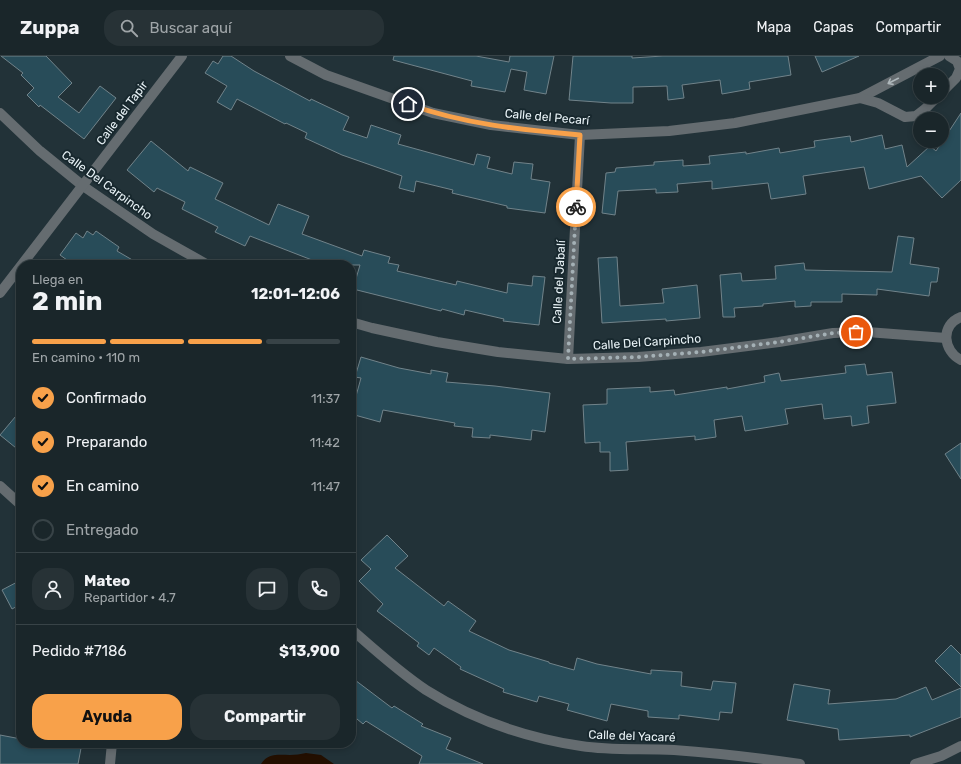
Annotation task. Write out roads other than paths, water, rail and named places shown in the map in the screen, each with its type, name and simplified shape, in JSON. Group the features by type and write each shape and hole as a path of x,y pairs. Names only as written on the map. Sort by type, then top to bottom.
{"street":[{"name":"Calle del Tapir","path":"26,260 182,56"},
{"name":"Calle del Pecarí","path":"290,56 326,75 433,113 491,126 580,135 668,131 735,123 860,98 940,56"},
{"path":"949,85 956,78 960,69 957,61 950,56"},
{"name":"Calle del Pecarí","path":"860,98 878,103 905,117 916,116 930,104"},
{"name":"Calle Del Carpincho","path":"0,113 40,151 83,186 153,234 199,260"},
{"name":"Calle del Jabalí","path":"568,359 580,135"},
{"name":"Calle del Tapir","path":"0,293 16,272"},
{"path":"961,317 952,323 946,338 950,352 961,360"},
{"name":"Calle Del Carpincho","path":"356,323 437,342 498,352 568,359 638,357 701,352 779,342 833,333 867,332 946,338"},
{"path":"0,486 16,500"},
{"name":"Calle del Yacaré","path":"356,633 385,659 426,690 461,709 501,726 540,738 581,747 613,750 674,750 758,761 800,764"},
{"path":"915,764 941,756 961,746"},
{"path":"110,764 112,748"}]}
